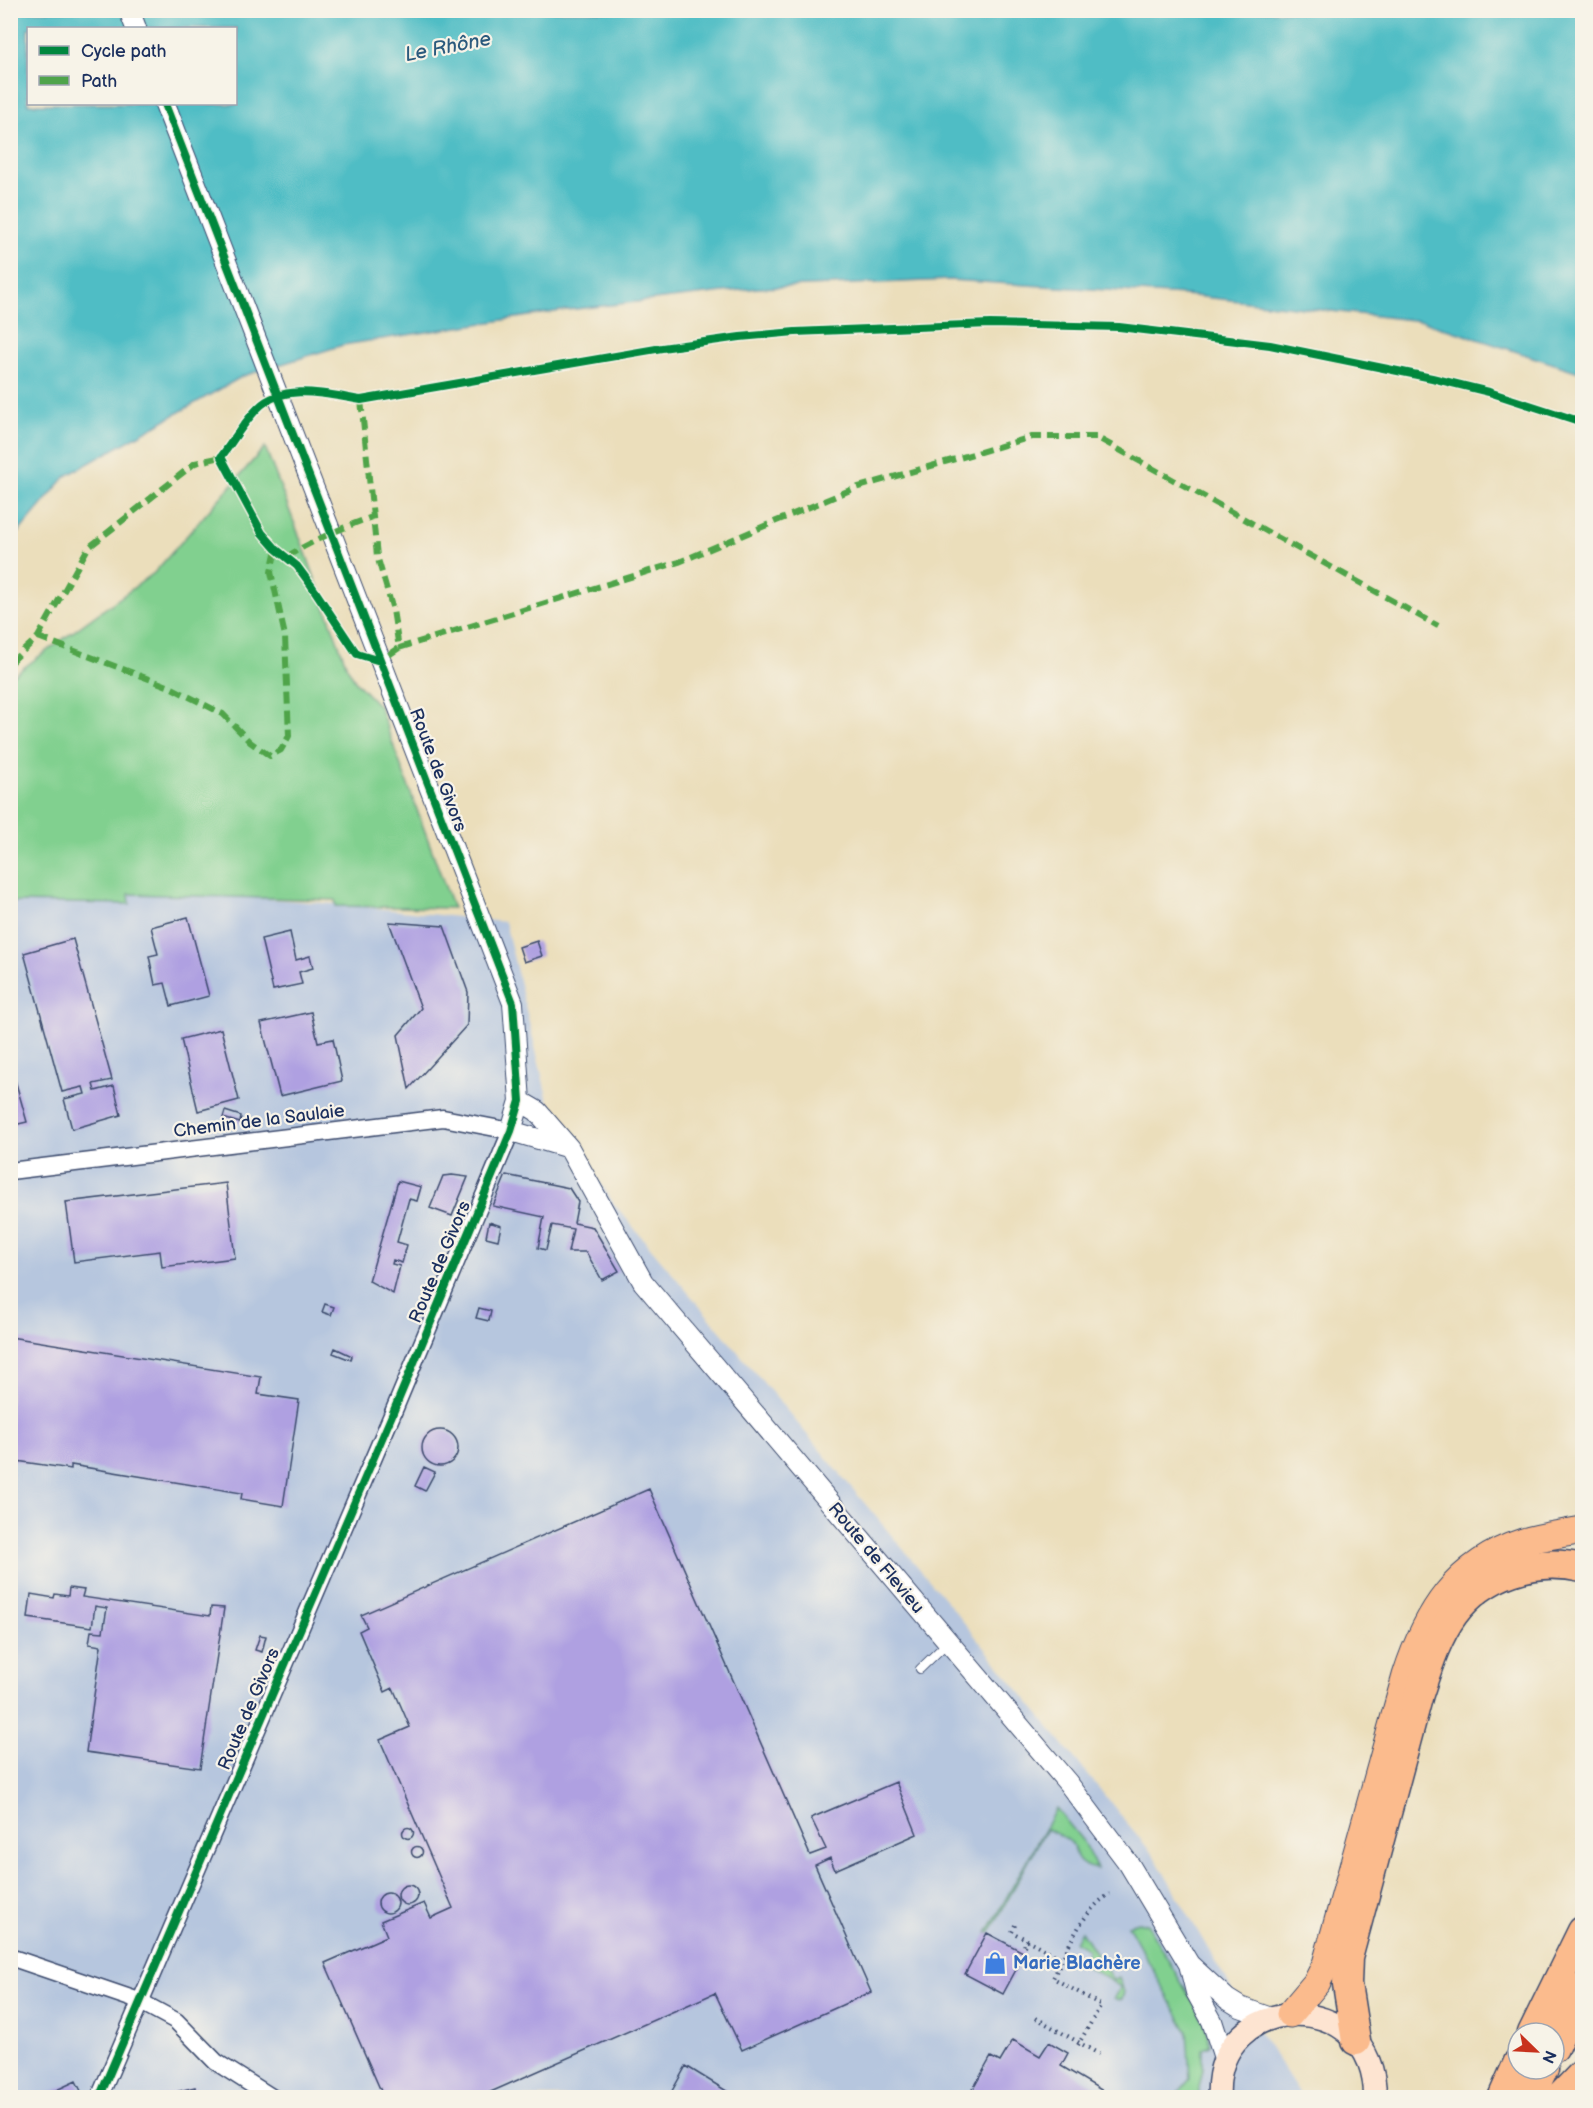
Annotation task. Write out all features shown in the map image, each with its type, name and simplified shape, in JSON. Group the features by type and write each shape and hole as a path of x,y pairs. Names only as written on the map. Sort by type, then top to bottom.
{"highway":[{"path":"1280,2016 1317,1982 1329,1956 1406,1676 1419,1638 1432,1613 1454,1584 1488,1558 1523,1542 1582,1530"},
{"path":"1356,2041 1347,1984 1348,1958 1419,1694 1427,1668 1443,1632 1461,1605 1473,1593 1494,1579 1522,1568 1548,1564 1582,1568"},
{"path":"1538,2021 1582,1926"},
{"path":"1564,1966 1582,1931"},
{"path":"1566,2022 1582,1988"},
{"path":"1559,2097 1582,2074"},
{"path":"1502,2097 1509,2081"},
{"path":"1530,2097 1538,2081"}],"main road":[{"path":"1219,2097 1225,2061 1239,2040 1259,2024 1280,2016 1315,2015 1343,2029 1364,2051 1371,2067 1375,2097"}],"street":[{"path":"129,10 136,27"},
{"name":"Route de Givors","path":"99,2097 387,1426 511,1131 520,1101 513,1003 165,105"},
{"name":"Route de Flevieu","path":"520,1101 537,1111 569,1148 643,1282 1068,1783 1129,1864 1190,1964 1233,2003 1240,2007 1280,2016"},
{"name":"Chemin de la Saulaie","path":"10,1171 442,1118 511,1131"},
{"path":"511,1131 569,1148"},
{"path":"10,1957 139,2001 176,2021 216,2062 273,2097"},
{"name":"Route de Flevieu","path":"1190,1964 1196,1992 1212,2021 1225,2061"}],"lane":[{"path":"920,1669 948,1642"}],"path":[{"path":"1079,2044 1101,2005 1053,1977 1087,1914 1101,1899 1110,1894"},
{"path":"1015,1925 1012,1932 1063,1959"},
{"path":"1024,1946 1027,1940"},
{"path":"1036,2018 1099,2054"}],"shaded area":[{"path":"10,880 335,904 505,922 548,1101 614,1204 949,1604 1154,1856 1232,1990 1302,2097 11,2097"}],"green space":[{"path":"265,447 347,667 356,682 379,706 453,908 336,906 335,900 129,894 130,904 11,902 11,677 154,573"},
{"path":"1056,1808 1082,1840 1097,1869 1082,1864 1068,1840 1046,1829 989,1934 987,1933"},
{"path":"1138,1922 1147,1924 1204,2021 1210,2045 1203,2048 1203,2069 1197,2097 1175,2097 1190,2079 1187,2031 1128,1925"},
{"path":"1081,1931 1113,1980 1119,1977 1124,1992 1122,1999 1118,2001 1114,1999 1121,1987 1081,1963 1088,1950 1075,1942"}],"water":[{"name":"Le Rhône","path":"11,11 1582,11 1582,373 1422,321 1185,295 950,280 758,288 567,310 343,345 243,376 66,476 11,541"}],"building":[{"path":"188,917 209,996 171,1006 165,983 155,985 149,956 158,954 151,927"},
{"path":"389,922 444,926 468,992 467,1025 409,1089 398,1035 421,1008"},
{"path":"290,932 296,960 310,956 313,968 299,972 302,984 273,990 261,939"},
{"path":"73,939 112,1080 93,1084 95,1091 114,1086 121,1115 72,1129 64,1099 85,1094 83,1087 62,1092 24,953"},
{"path":"537,941 542,956 524,962 519,947"},
{"path":"311,1012 318,1042 333,1039 342,1081 280,1096 261,1023"},
{"path":"221,1029 239,1100 198,1111 181,1039"},
{"path":"10,1062 27,1122 10,1126"},
{"path":"225,1111 241,1116 240,1123 223,1118"},
{"path":"506,1175 569,1188 578,1202 574,1223 593,1227 619,1271 602,1280 586,1252 568,1252 573,1229 552,1225 546,1250 538,1248 544,1217 493,1206"},
{"path":"443,1176 468,1177 452,1216 430,1208"},
{"path":"398,1181 421,1187 417,1201 409,1199 397,1242 407,1245 402,1263 393,1260 392,1264 400,1266 393,1294 369,1281"},
{"path":"226,1183 235,1258 162,1267 160,1251 74,1262 66,1202"},
{"path":"489,1222 501,1226 498,1240 486,1237"},
{"path":"325,1304 334,1307 331,1315 322,1312"},
{"path":"479,1308 491,1311 489,1321 476,1318"},
{"path":"10,1337 261,1377 258,1394 299,1400 283,1506 241,1499 242,1493 71,1465 71,1469 10,1460"},
{"path":"335,1348 352,1356 351,1360 333,1353"},
{"path":"440,1430 453,1435 458,1448 453,1461 440,1466 427,1461 422,1448 427,1435"},
{"path":"424,1467 435,1472 425,1491 415,1486"},
{"path":"649,1489 810,1855 826,1849 811,1818 896,1782 917,1834 835,1870 830,1858 815,1865 871,1992 742,2050 715,1993 477,2098 384,2098 325,1963 387,1936 381,1921 424,1903 431,1918 453,1908 380,1740 410,1727 393,1688 385,1692 359,1631 367,1627 361,1615"},
{"path":"69,1588 84,1590 82,1597 210,1616 211,1607 224,1608 200,1768 86,1752 101,1646 89,1644 91,1631 103,1632 107,1608 95,1606 92,1627 28,1618 31,1594 54,1598 55,1594 68,1596"},
{"path":"260,1635 266,1636 262,1652 255,1650"},
{"path":"408,1828 412,1829 412,1837 408,1838 404,1837 403,1833 404,1829"},
{"path":"417,1846 423,1852 417,1858 411,1852"},
{"path":"408,1885 415,1888 418,1895 415,1902 408,1905 401,1902 398,1895 401,1888"},
{"path":"388,1893 395,1896 398,1903 395,1910 388,1913 381,1910 378,1903 381,1896"},
{"name":"Marie Blachère","path":"987,1933 1025,1953 1003,1994 965,1974"},
{"path":"1013,2040 1040,2056 1049,2042 1068,2053 1061,2066 1103,2091 1099,2098 968,2098 991,2057 1000,2062"},
{"path":"686,2066 738,2098 668,2098"},
{"path":"76,2081 82,2093 74,2098 39,2098"},
{"path":"195,2087 196,2098 157,2098 157,2097"}],"marked path":[{"path":"361,400 377,556 393,610 399,648 380,661 375,659"},
{"path":"399,648 679,562 855,488 1032,437 1096,437 1438,626"},
{"path":"10,663 38,637 88,548 195,463 221,457 224,452"},
{"path":"286,557 328,535 372,517"},
{"path":"38,637 170,687 223,714 250,742 270,756 281,750 289,736 285,636 271,572 276,549"}],"cycle path":[{"path":"99,2098 392,1415 511,1131 520,1101 513,1003 165,105"},
{"path":"380,661 357,654 297,566 276,549 262,533 221,457 258,408 281,395 307,392 361,400 662,348 740,337 795,332 990,324 1119,327 1270,345 1489,392 1582,422"}],"place":[{"name":"Marie Blachère","path":"995,1963"}]}
